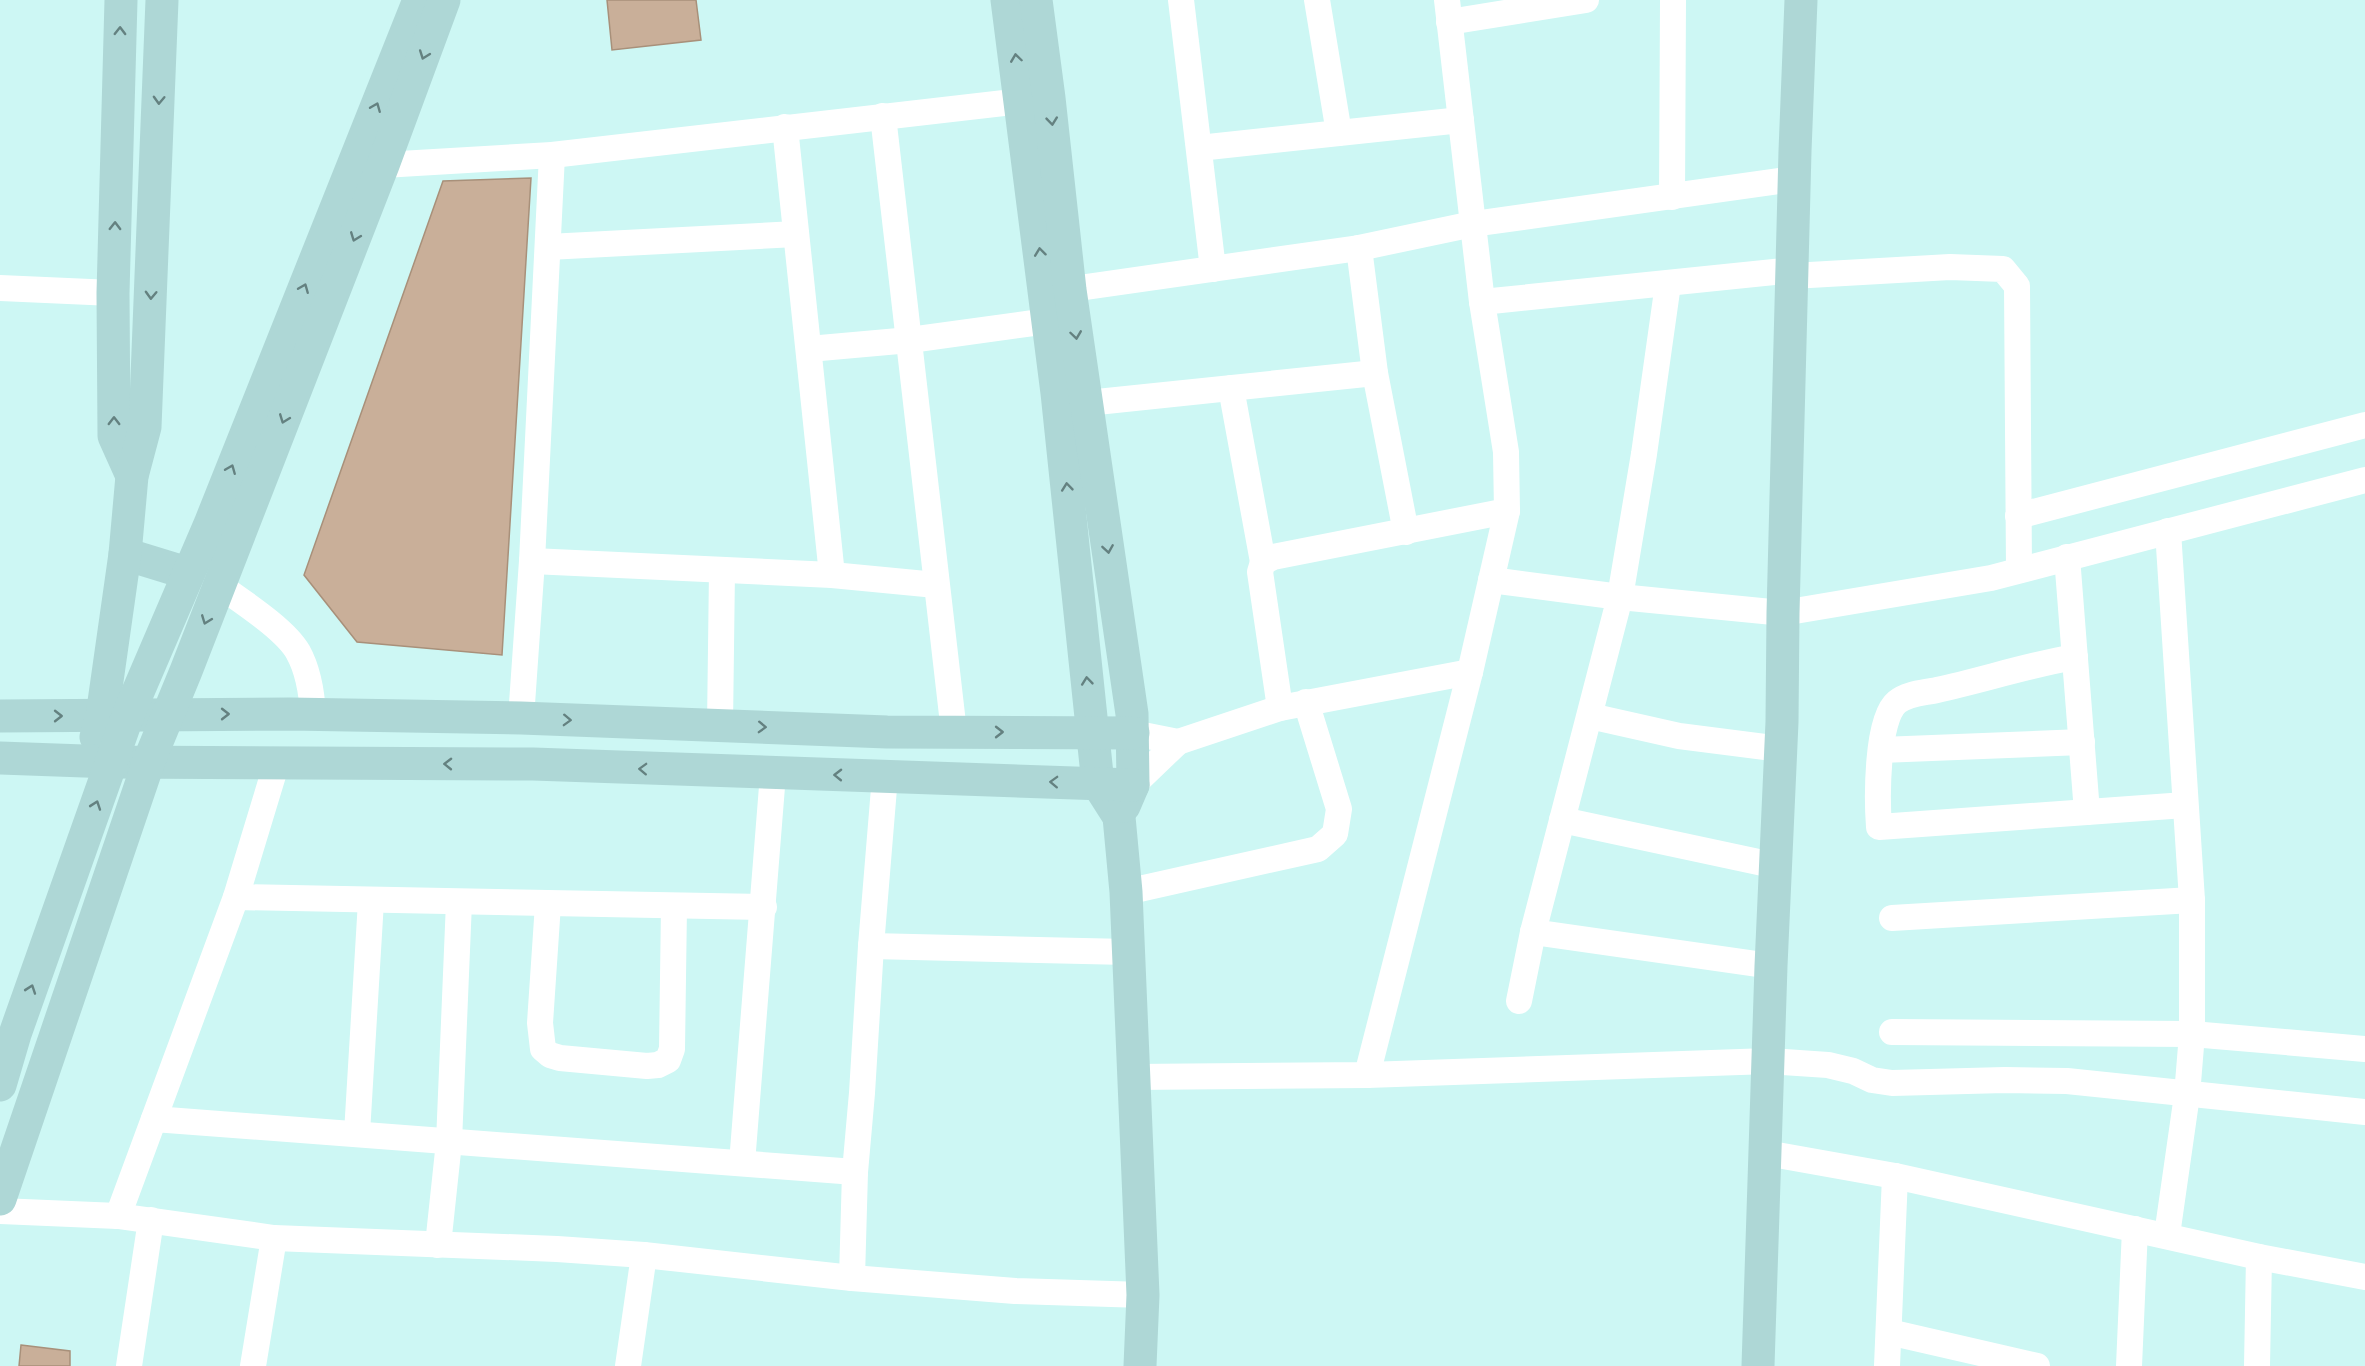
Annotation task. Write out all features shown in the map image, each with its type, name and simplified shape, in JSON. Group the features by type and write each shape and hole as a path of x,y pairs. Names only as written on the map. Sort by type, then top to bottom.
{"street":[{"path":"120,0 113,293 114,436 132,476"},
{"path":"0,1085 8,1033 115,716 124,554 132,476 145,427 162,0"},
{"path":"115,716 152,661 187,573 210,524 419,0"},
{"path":"0,1199 148,760 383,165 444,0"},
{"path":"1007,0 1072,404 1132,714 1133,785"},
{"path":"1036,0 1049,98 1054,301"},
{"path":"1181,0 1213,269"},
{"path":"1317,0 1339,133"},
{"path":"1367,1075 1470,672 1507,511 1506,452 1482,302 1448,11 1586,0"},
{"path":"1672,196 1673,0"},
{"path":"1758,1366 1771,966 1781,749 1794,179 1801,0"},
{"path":"383,165 552,156 1022,101"},
{"path":"883,116 954,732"},
{"path":"1198,148 1461,120"},
{"path":"785,127 832,575"},
{"path":"521,718 532,561 552,156"},
{"path":"809,349 910,340 1054,301 1213,269 1359,248 1473,224 1794,179"},
{"path":"548,247 796,234"},
{"path":"1359,248 1376,373 1406,532"},
{"path":"1482,302 1792,273 1950,267 2003,269 2017,286 2019,570"},
{"path":"1519,1001 1533,932 1620,597 1644,454 1668,284"},
{"path":"0,288 113,293"},
{"path":"1072,404 1376,373"},
{"path":"1231,388 1263,562 1260,572 1280,708"},
{"path":"1072,404 1098,784 1119,817 1126,892 1143,1295 1140,1366"},
{"path":"2019,516 2365,425"},
{"path":"1491,580 1620,597 1783,613 1991,578 2365,480"},
{"path":"1263,562 1273,557 1507,511"},
{"path":"2167,1235 2187,1095 2192,1034 2192,900 2168,531"},
{"path":"124,554 187,573"},
{"path":"2067,557 2088,812"},
{"path":"532,561 832,575 936,585"},
{"path":"720,725 722,570"},
{"path":"219,585 279,631 298,651 312,695 313,715"},
{"path":"2075,657 1913,695 1897,702 1885,722 1877,798 1879,826 2185,805"},
{"path":"1119,817 1133,785 1178,742 1280,708 1470,672"},
{"path":"1126,892 1318,849 1335,834 1339,809 1306,702"},
{"path":"0,716 166,714 521,718 887,732 1133,733 1178,742"},
{"path":"1590,716 1679,736 1781,749"},
{"path":"1881,750 2082,742"},
{"path":"0,758 100,761 532,764 1133,785"},
{"path":"118,1216 236,897 277,762"},
{"path":"742,1163 773,774"},
{"path":"852,1278 855,1172 870,946 885,776"},
{"path":"1562,820 1777,866"},
{"path":"236,897 764,907"},
{"path":"1892,918 2192,900"},
{"path":"357,1132 371,901"},
{"path":"438,1245 449,1142 459,902"},
{"path":"548,904 540,1023 543,1049 550,1055 560,1058 647,1066 658,1065 668,1060 672,1048 674,906"},
{"path":"1533,932 1771,966"},
{"path":"870,946 1128,952"},
{"path":"1892,1032 2192,1034 2365,1049"},
{"path":"1133,1077 1367,1075 1769,1061 1828,1065 1852,1071 1872,1080 1892,1083 2067,1081 2365,1112"},
{"path":"154,1119 357,1132 449,1142 855,1172"},
{"path":"1766,1153 1895,1176 2259,1257 2365,1277"},
{"path":"1887,1366 1895,1176"},
{"path":"0,1211 118,1216 274,1238 644,1255 852,1278 1015,1291 1143,1295"},
{"path":"129,1366 151,1220"},
{"path":"2129,1366 2135,1229"},
{"path":"253,1366 274,1238"},
{"path":"628,1366 644,1255"},
{"path":"2257,1366 2259,1257"},
{"path":"1889,1332 2037,1366"}],"building":[{"path":"607,0 696,0 701,40 612,50"},
{"path":"531,178 502,655 357,642 304,575 443,181"},
{"path":"21,1345 70,1351 70,1366 19,1366"}]}
